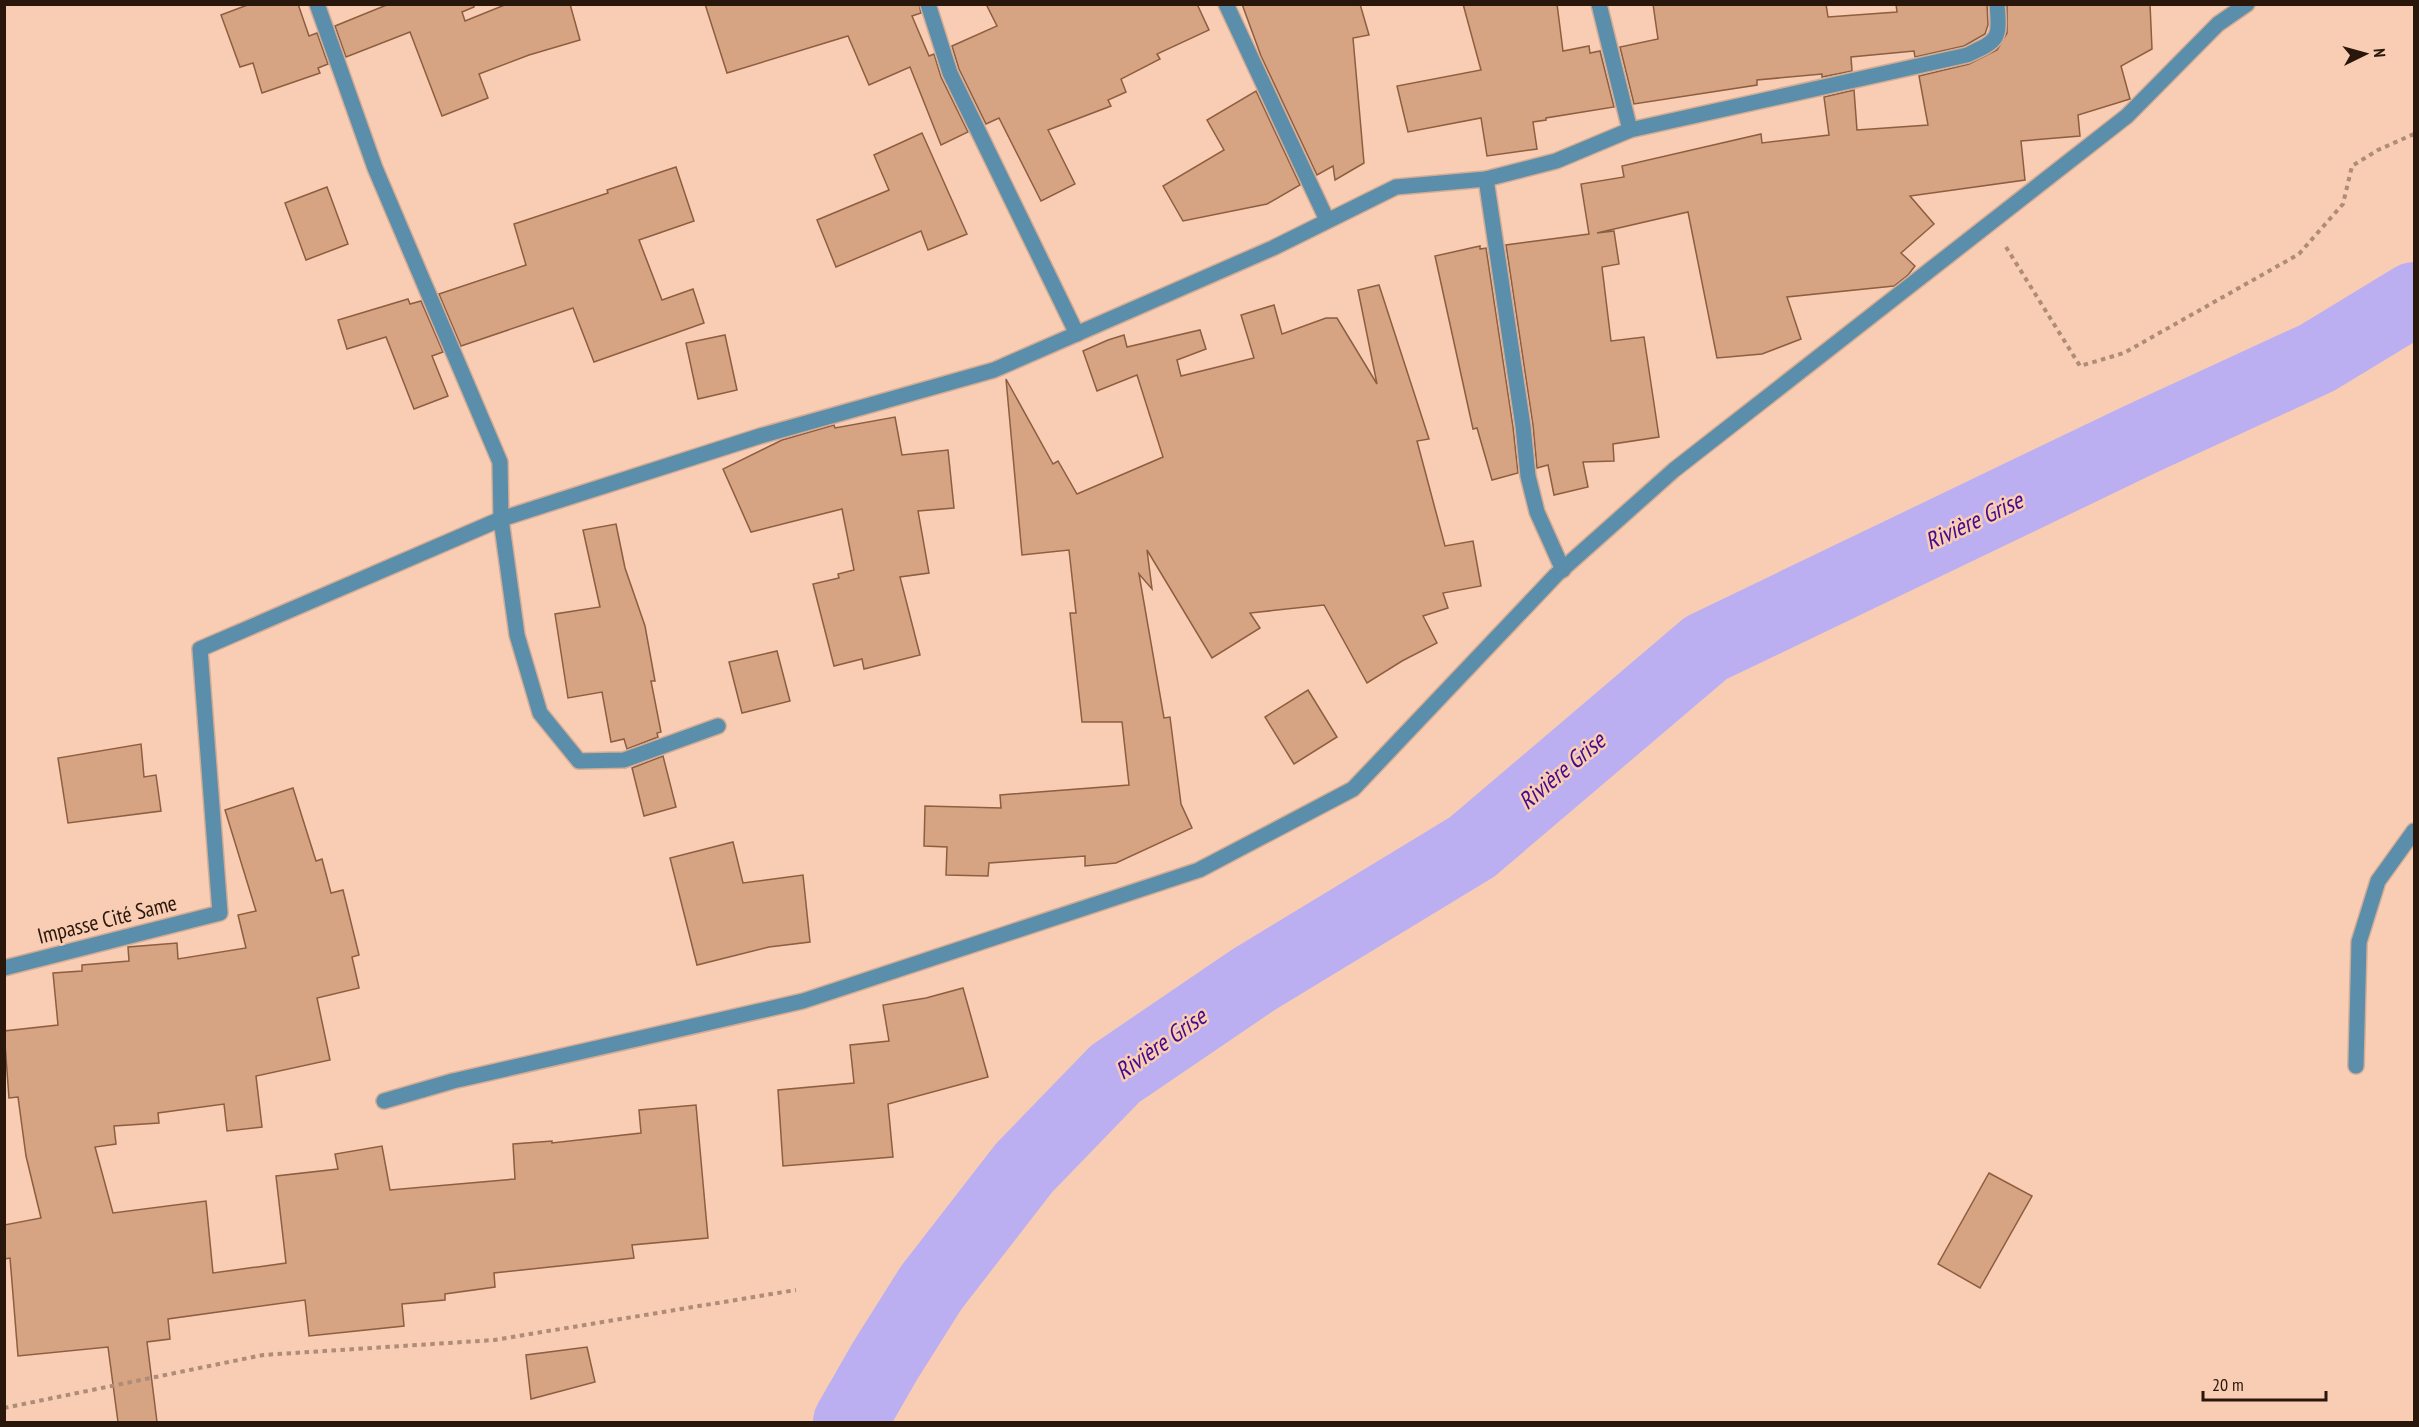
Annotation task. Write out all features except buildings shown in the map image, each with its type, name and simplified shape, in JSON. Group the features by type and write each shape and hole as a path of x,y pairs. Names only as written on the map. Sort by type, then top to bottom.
{"street":[{"path":"317,4 375,168 500,462 501,519 517,634 540,713 579,761 624,760 718,726"},
{"path":"928,4 950,73 1077,334"},
{"path":"1226,4 1327,220"},
{"path":"1599,4 1630,130"},
{"path":"501,519 760,436 994,370 1273,248 1396,187 1486,178 1556,161 1630,130 1967,56 1991,44 1999,32 1996,4"},
{"path":"384,1101 453,1081 803,1001 1198,870 1353,789 1563,570 1674,470 2127,116 2218,24 2247,4"},
{"path":"1486,178 1523,426 1528,476 1538,512 1563,570"},
{"name":"Impasse Cité Same","path":"4,968 220,913 200,649 501,519"},
{"path":"2356,1066 2359,942 2378,881 2415,831"}],"path":[{"path":"1991,224 2080,366 2124,353 2299,254 2343,204 2352,166 2378,150 2415,134"},
{"path":"4,1408 263,1355 494,1340 796,1290"}],"waterway":[{"name":"Rivière Grise","path":"850,1422 931,1288 1024,1168 1115,1074 1253,980 1472,847 1706,648 2141,439 2317,358 2414,299"}]}
